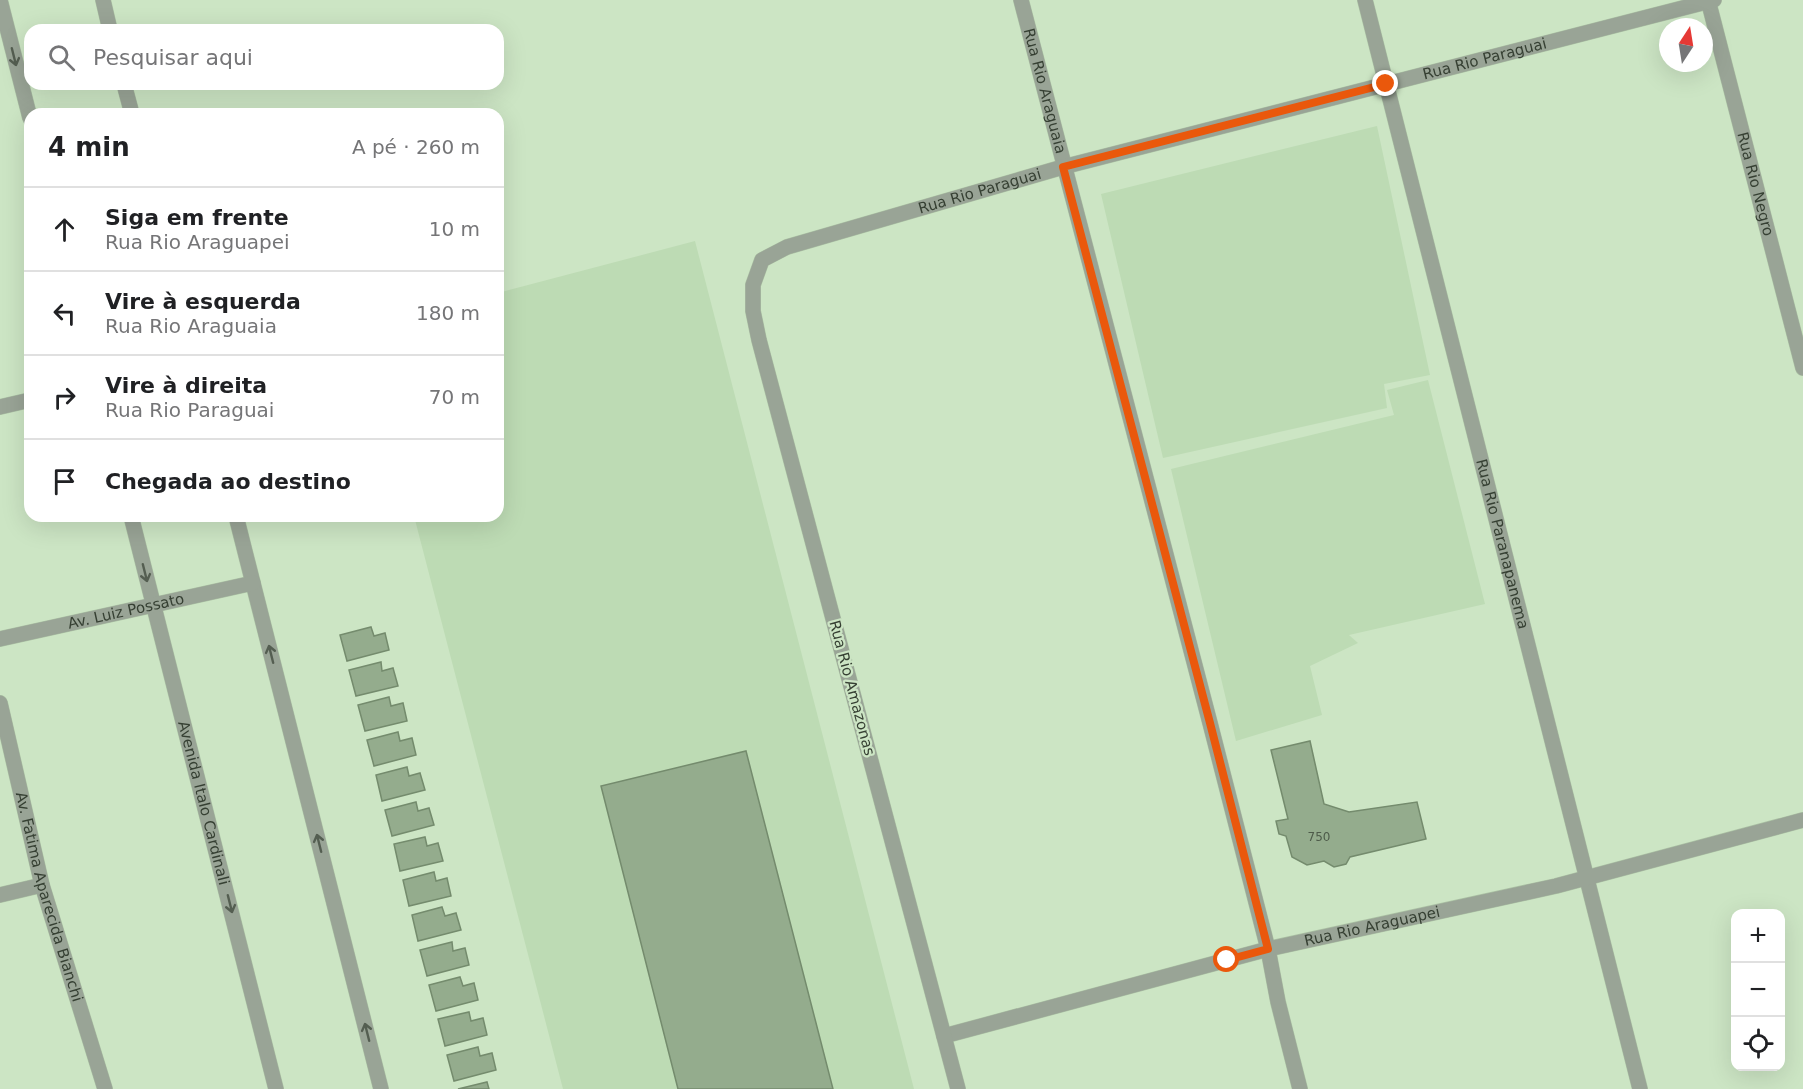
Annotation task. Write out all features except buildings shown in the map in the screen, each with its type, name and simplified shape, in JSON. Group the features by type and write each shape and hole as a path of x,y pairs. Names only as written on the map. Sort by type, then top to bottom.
{"street":[{"path":"0,0 27,108"},
{"path":"103,0 109,24"},
{"name":"Rua Rio Araguaia","path":"1021,0 1268,949 1278,1002 1300,1089"},
{"name":"Rua Rio Paranapanema","path":"1365,0 1640,1089"},
{"name":"Rua Rio Paraguai","path":"753,285 762,260 787,246 1063,167 1710,0"},
{"name":"Rua Rio Negro","path":"1710,0 1803,368"},
{"path":"126,90 130,108"},
{"name":"Rua Rio Amazonas","path":"753,285 753,311 759,340 958,1089"},
{"path":"0,407 24,401"},
{"name":"Avenida Italo Cardinali","path":"133,522 276,1089"},
{"path":"238,522 381,1089"},
{"name":"Av. Luiz Possato","path":"0,639 253,583"},
{"name":"Av. Fatima Aparecida Bianchi","path":"0,703 42,885 105,1089"},
{"name":"Rua Rio Araguapei","path":"944,1036 1268,949 1588,878 1803,820"},
{"path":"0,895 42,885"}],"shaded area":[{"path":"1377,126 1430,375 1384,384 1387,408 1163,458 1101,194"},
{"path":"695,241 914,1089 563,1089 416,522 504,522 504,291"},
{"path":"1428,380 1485,604 1349,635 1358,643 1310,666 1322,715 1236,741 1171,469 1394,415 1387,390"}],"route":[{"path":"1227,960 1268,949 1063,167 1386,84"}]}
